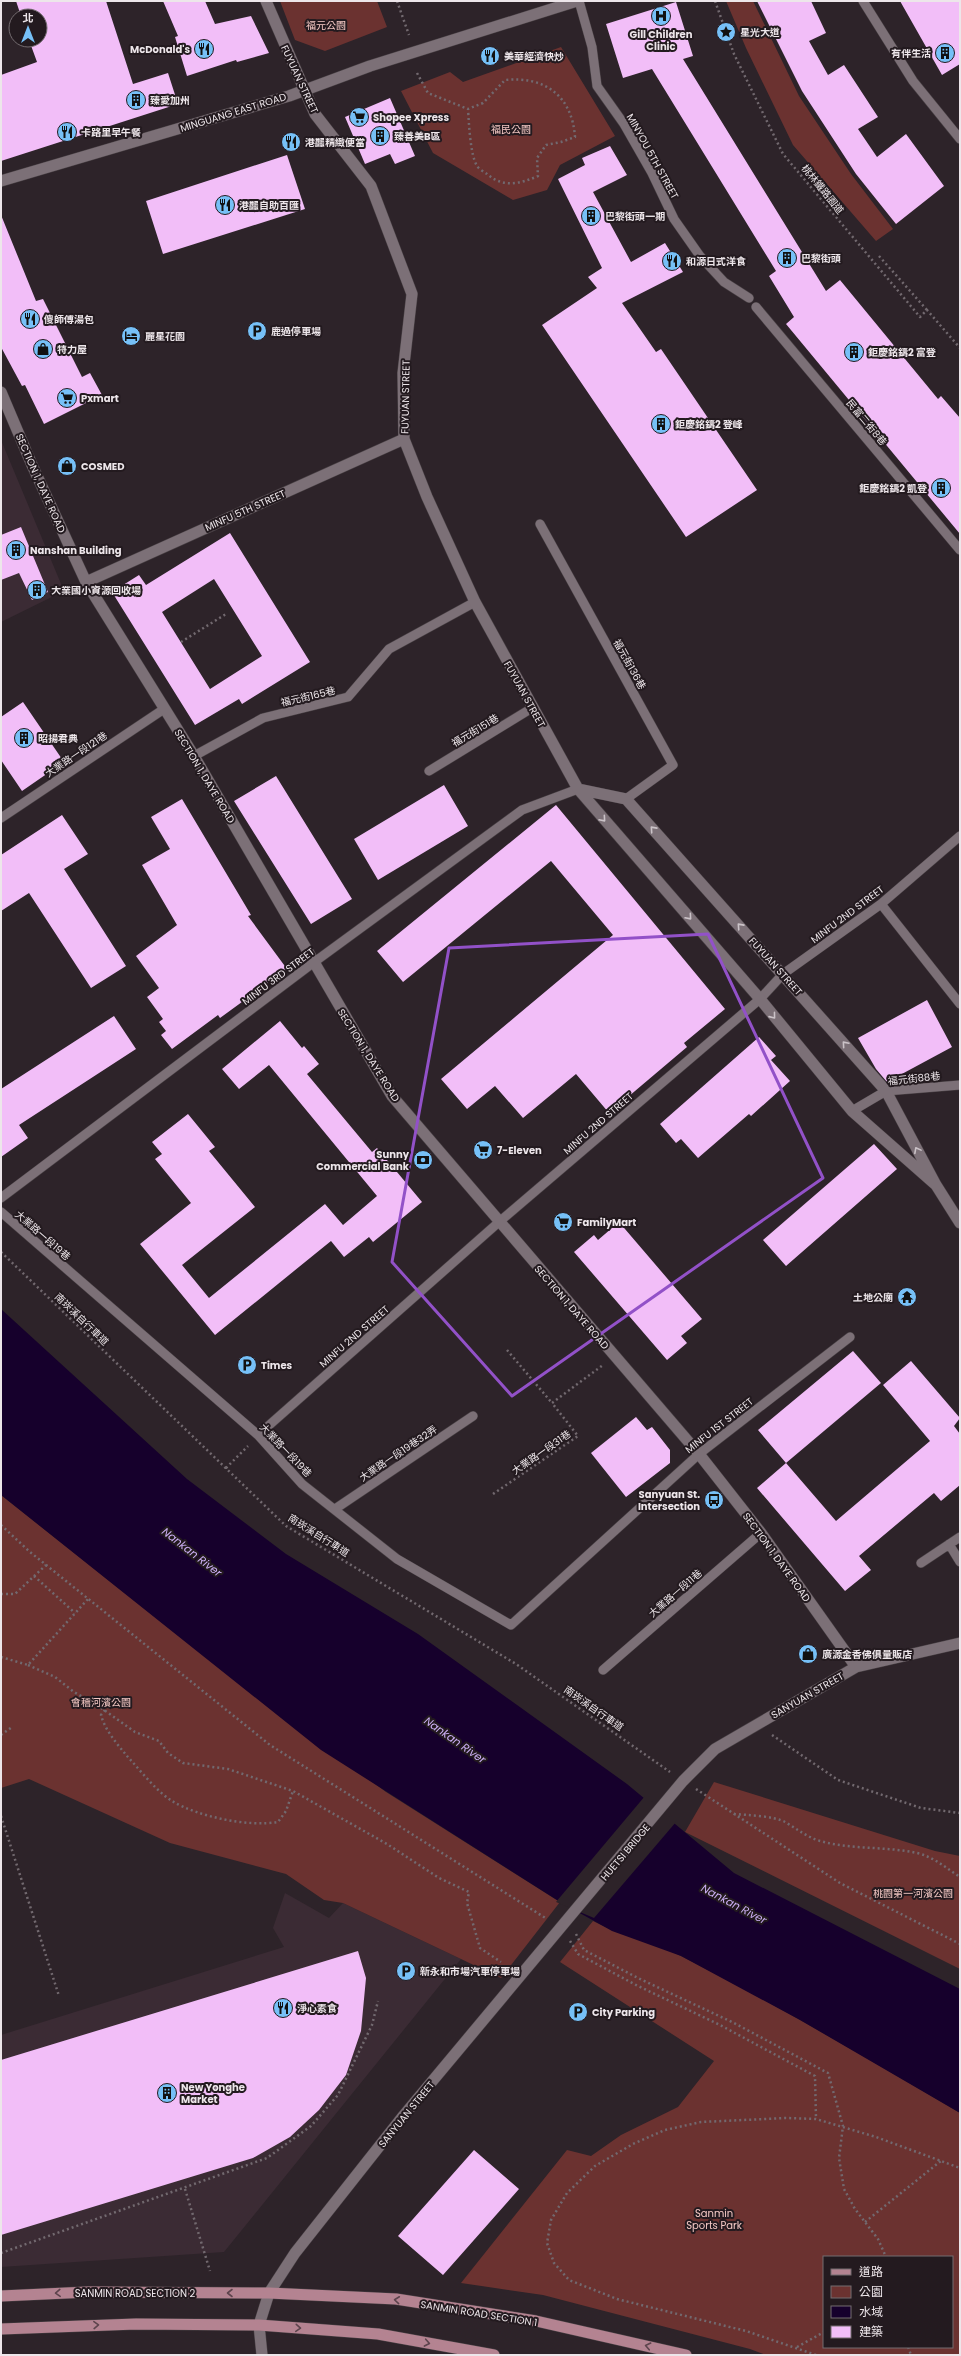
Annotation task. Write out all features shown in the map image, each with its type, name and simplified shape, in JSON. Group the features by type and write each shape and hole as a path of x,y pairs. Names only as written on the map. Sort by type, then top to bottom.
{"main road":[{"name":"SANMIN ROAD SECTION 2","path":"1,2296 88,2292 269,2293"},
{"name":"SANMIN ROAD SECTION 1","path":"269,2293 396,2299 536,2322 686,2355"},
{"path":"1,2329 136,2324 259,2325 378,2334 494,2355"}],"street":[{"name":"FUYUAN STREET","path":"266,1 306,90 315,114 371,186 412,294 403,373 404,439 427,497 475,602 578,790 760,999 852,1111 936,1185"},
{"name":"MINGUANG EAST ROAD","path":"1,182 306,90 370,66 578,1"},
{"name":"SECTION 1, DAYE ROAD","path":"1,392 32,465 86,582 194,756 313,963 392,1096 699,1454 761,1533 856,1667"},
{"name":"MINFU 5TH STREET","path":"86,582 404,439"},
{"path":"578,790 626,799"},
{"name":"FUYUAN STREET","path":"626,799 886,1091 936,1185 960,1223"},
{"name":"SANYUAN STREET","path":"676,1790 715,1749 856,1667 960,1643"},
{"name":"HUETSI BRIDGE","path":"567,1921 676,1790"},
{"name":"SANYUAN STREET","path":"259,2325 269,2293 295,2252 404,2115 567,1921"},
{"path":"259,2325 262,2355"}],"lane":[{"name":"MINYOU 5TH STREET","path":"578,1 592,47 597,86 624,124 652,173 674,219 700,256 724,282 749,298"},
{"path":"863,1 913,81 960,140"},
{"name":"民富二街8巷","path":"756,307 960,550"},
{"name":"福元街136巷","path":"540,524 673,765 626,799"},
{"name":"福元街165巷","path":"194,756 263,718 348,697 389,649 475,602"},
{"name":"福元街151巷","path":"429,771 532,708"},
{"name":"大業路一段121巷","path":"1,818 164,709"},
{"name":"MINFU 3RD STREET","path":"1,1198 313,963 522,810 578,790"},
{"name":"MINFU 2ND STREET","path":"258,1435 499,1222 760,999 783,974 881,904 960,836"},
{"path":"881,904 960,1004"},
{"name":"福元街88巷","path":"852,1111 886,1091 960,1084"},
{"name":"大業路一段19巷","path":"1,1212 258,1435 302,1484 397,1559 511,1625 608,1537"},
{"name":"MINFU 1ST STREET","path":"608,1537 699,1454 850,1337"},
{"name":"大業路一段19巷32弄","path":"335,1509 473,1416"},
{"name":"大業路一段11巷","path":"603,1670 761,1533"},
{"path":"921,1563 960,1536"},
{"path":"949,1544 960,1562"}],"path":[{"path":"397,1 409,35"},
{"name":"桃林鐵路園道","path":"715,1 734,54 783,154 920,317 928,310"},
{"path":"417,74 428,93 468,109 483,104 505,80 531,80 545,84 555,92 570,110 575,137 546,145 537,158 538,176 523,182 503,183 490,177 477,166 471,141 468,109"},
{"path":"879,256 960,348"},
{"path":"181,642 226,614"},
{"name":"南崁溪自行車道","path":"1,1252 286,1526 516,1664 675,1775"},
{"path":"508,1350 552,1404 615,1357"},
{"name":"大業路一段31巷","path":"493,1494 578,1436 552,1404"},
{"path":"226,1468 258,1435"},
{"path":"1,1525 46,1565 270,1745 567,1921 584,1950 638,1978 734,2023 828,2073 843,2126 839,2158 844,2189 855,2209 878,2239 886,2256"},
{"path":"1,1594 15,1594 46,1565"},
{"path":"34,1576 75,1613"},
{"path":"28,1665 88,1599"},
{"path":"1,1657 28,1665 55,1677 74,1692 105,1710 136,1732 159,1741 168,1753 183,1763 228,1768 293,1791 381,1841 439,1878 469,1892 467,1903 480,1948 500,1962"},
{"path":"105,1710 101,1715 103,1722 123,1750 152,1783 172,1801 190,1809 223,1818 265,1824 278,1822 286,1811 293,1791"},
{"path":"757,1724 838,1780 921,1808 960,1813"},
{"path":"1,1735 12,1727"},
{"path":"692,1787 840,1883 960,1944"},
{"path":"733,1814 750,1815 784,1821 798,1832 818,1841 844,1847 917,1853 936,1860 960,1877"},
{"path":"1,1816 58,1996"},
{"path":"567,1921 578,1954 636,1985 720,2025 815,2076 816,2120"},
{"path":"1,2253 185,2189 267,2158 311,2126 338,2095 372,2025 378,2001"},
{"path":"816,2355 797,2347 738,2329 617,2299 569,2280 554,2263 547,2242 551,2220 568,2193 595,2166 633,2144 665,2130 701,2122 786,2118 816,2120 843,2126 942,2160 960,2168"},
{"path":"865,2222 942,2160"},
{"path":"185,2189 210,2271"},
{"path":"797,2347 823,2333"}],"highlighted area":[{"path":"708,934 823,1178 512,1396 392,1262 449,948"}],"shaded area":[{"path":"1,440 64,591 1,622"},
{"name":"New Yonghe Market","path":"285,1893 329,1918 343,1903 461,1959 224,2252 1,2267 1,2035 284,1947 273,1928"}],"green space":[{"name":"福元公園","path":"280,1 377,1 387,27 325,51 295,40"},
{"path":"726,1 753,1 799,96 851,174 893,229 876,241 793,145 746,48"},
{"name":"福民公園","path":"561,47 615,136 560,165 547,190 513,200 433,153 401,91 450,72 463,82"},
{"name":"會稽河濱公園","path":"1,1495 213,1663 386,1792 560,1902 501,1978 343,1903 324,1900 286,1874 170,1843 29,1779 1,1788"},
{"name":"桃園第一河濱公園","path":"714,1782 935,1851 960,1856 960,1969 685,1832"},
{"name":"Sanmin Sports Park","path":"593,1921 615,1931 661,1947 718,1975 823,2033 960,2113 960,2355 766,2355 750,2349 543,2295 461,2283 567,2150 591,2156 621,2135 678,2107 714,2061 560,1962"}],"water":[{"name":"Nankan River","path":"1,1309 187,1479 286,1554 418,1634 627,1784 734,1873 960,1989 960,2113 800,2020 681,1956 612,1931 560,1902 321,1750 1,1495"}],"pier":[{"path":"645,1796 676,1822 594,1918 556,1902"}],"building":[{"path":"16,1 106,1 133,84 168,73 178,104 1,161 1,75 37,62 32,48 48,48 48,8 18,8"},
{"path":"163,1 205,1 215,24 251,16 269,53 237,62 236,60 187,76 175,37 178,36"},
{"path":"757,1 811,1 826,33 809,41 828,75 844,65 878,117 858,129 877,157 906,134 944,186 896,224 856,174 802,91"},
{"name":"有伴生活","path":"900,1 960,1 960,64 942,75"},
{"path":"676,2 693,56 683,59 826,291 840,280 938,399 941,396 960,418 960,534 786,324 794,317 769,276 776,271 652,69 623,78 606,24"},
{"name":"臻善美B區","path":"390,98 415,156 395,164 390,154 365,164 345,117"},
{"name":"鉅慶銘鑄2 登峰","path":"610,146 627,175 593,192 631,262 665,243 683,272 622,303 656,352 661,349 757,490 686,537 542,325 597,288 588,277 602,268 558,179 585,165 582,158"},
{"name":"港龘自助百匯","path":"287,155 305,209 163,254 146,201"},
{"path":"1,215 36,301 43,299 82,377 90,373 102,395 44,424 25,385 22,386 1,347"},
{"name":"Nanshan Building","path":"21,527 48,592 32,600 19,573 1,580 1,535"},
{"path":"230,533 310,662 242,704 239,699 195,725 112,592 139,575 146,585","holes":["214,579 262,656 210,689 162,612"]},
{"name":"昭揚君典","path":"23,702 64,762 22,791 1,760 1,717"},
{"path":"276,776 352,899 311,924 234,801"},
{"path":"444,785 468,826 378,880 354,839"},
{"path":"182,799 251,915 248,916 287,969 220,1018 218,1015 172,1049 161,1035 166,1031 159,1022 163,1019 147,997 159,988 136,956 177,925 142,865 170,849 151,817"},
{"path":"556,805 725,1009 684,1043 687,1047 609,1113 576,1074 523,1118 495,1086 467,1109 441,1079 613,935 551,861 403,982 377,951"},
{"path":"62,815 88,854 64,869 126,966 91,988 29,893 1,911 1,855"},
{"path":"927,1000 952,1047 887,1082 876,1069 858,1038"},
{"path":"114,1016 136,1049 19,1125 28,1138 1,1157 1,1089"},
{"path":"280,1021 302,1048 304,1046 319,1064 307,1074 372,1152 377,1148 422,1202 373,1242 369,1237 344,1257 331,1241 215,1335 140,1244 191,1203 155,1159 162,1154 152,1142 188,1114 215,1147 209,1151 255,1207 182,1265 209,1298 325,1204 343,1225 377,1196 269,1065 239,1089 222,1069"},
{"path":"759,1037 776,1056 771,1060 790,1081 751,1116 749,1114 698,1158 681,1139 676,1143 660,1124"},
{"path":"874,1144 897,1169 786,1266 763,1240"},
{"path":"619,1222 702,1319 681,1336 687,1343 667,1360 574,1252 594,1235 598,1240"},
{"path":"853,1351 881,1383 786,1463 758,1430"},
{"path":"911,1361 960,1418 954,1426 960,1434 960,1485 941,1501 934,1493 859,1556 871,1570 845,1591 757,1488 786,1463 836,1521 930,1441 883,1385"},
{"path":"636,1417 647,1430 652,1427 670,1450 670,1463 626,1497 591,1453"},
{"name":"New Yonghe Market","path":"358,1951 366,1978 361,2031 346,2075 319,2110 290,2137 253,2158 1,2235 1,2060"},
{"path":"474,2150 519,2189 443,2275 398,2236"}],"place":[{"name":"Gill Children Clinic","path":"661,16"},
{"name":"星光大道","path":"726,32"},
{"name":"McDonald's","path":"204,49"},
{"name":"有伴生活","path":"945,53"},
{"name":"美華經濟快炒","path":"490,56"},
{"name":"臻愛加州","path":"136,100"},
{"name":"Shopee Xpress","path":"359,117"},
{"name":"卡路里早午餐","path":"67,132"},
{"name":"臻善美B區","path":"380,136"},
{"name":"港龘精緻便當","path":"291,142"},
{"name":"港龘自助百匯","path":"225,205"},
{"name":"巴黎街頭一期","path":"591,216"},
{"name":"巴黎街頭","path":"787,258"},
{"name":"和源日式洋食","path":"672,261"},
{"name":"傻師傅湯包","path":"30,319"},
{"name":"鹿過停車場","path":"257,331"},
{"name":"麗星花園","path":"131,336"},
{"name":"特力屋","path":"43,349"},
{"name":"鉅慶銘鑄2 富登","path":"854,352"},
{"name":"Pxmart","path":"67,398"},
{"name":"鉅慶銘鑄2 登峰","path":"661,424"},
{"name":"COSMED","path":"67,466"},
{"name":"鉅慶銘鑄2 凱登","path":"941,488"},
{"name":"Nanshan Building","path":"16,550"},
{"name":"大業國小資源回收場","path":"37,590"},
{"name":"昭揚君典","path":"24,738"},
{"name":"7-Eleven","path":"483,1150"},
{"name":"Sunny Commercial Bank","path":"423,1160"},
{"name":"FamilyMart","path":"563,1222"},
{"name":"土地公廟","path":"907,1297"},
{"name":"Times","path":"247,1365"},
{"name":"Sanyuan St. Intersection","path":"714,1500"},
{"name":"廣源金香佛俱量販店","path":"808,1654"},
{"name":"新永和市場汽車停車場","path":"406,1971"},
{"name":"淨心素食","path":"283,2008"},
{"name":"City Parking","path":"578,2012"},
{"name":"New Yonghe Market","path":"167,2093"}]}
